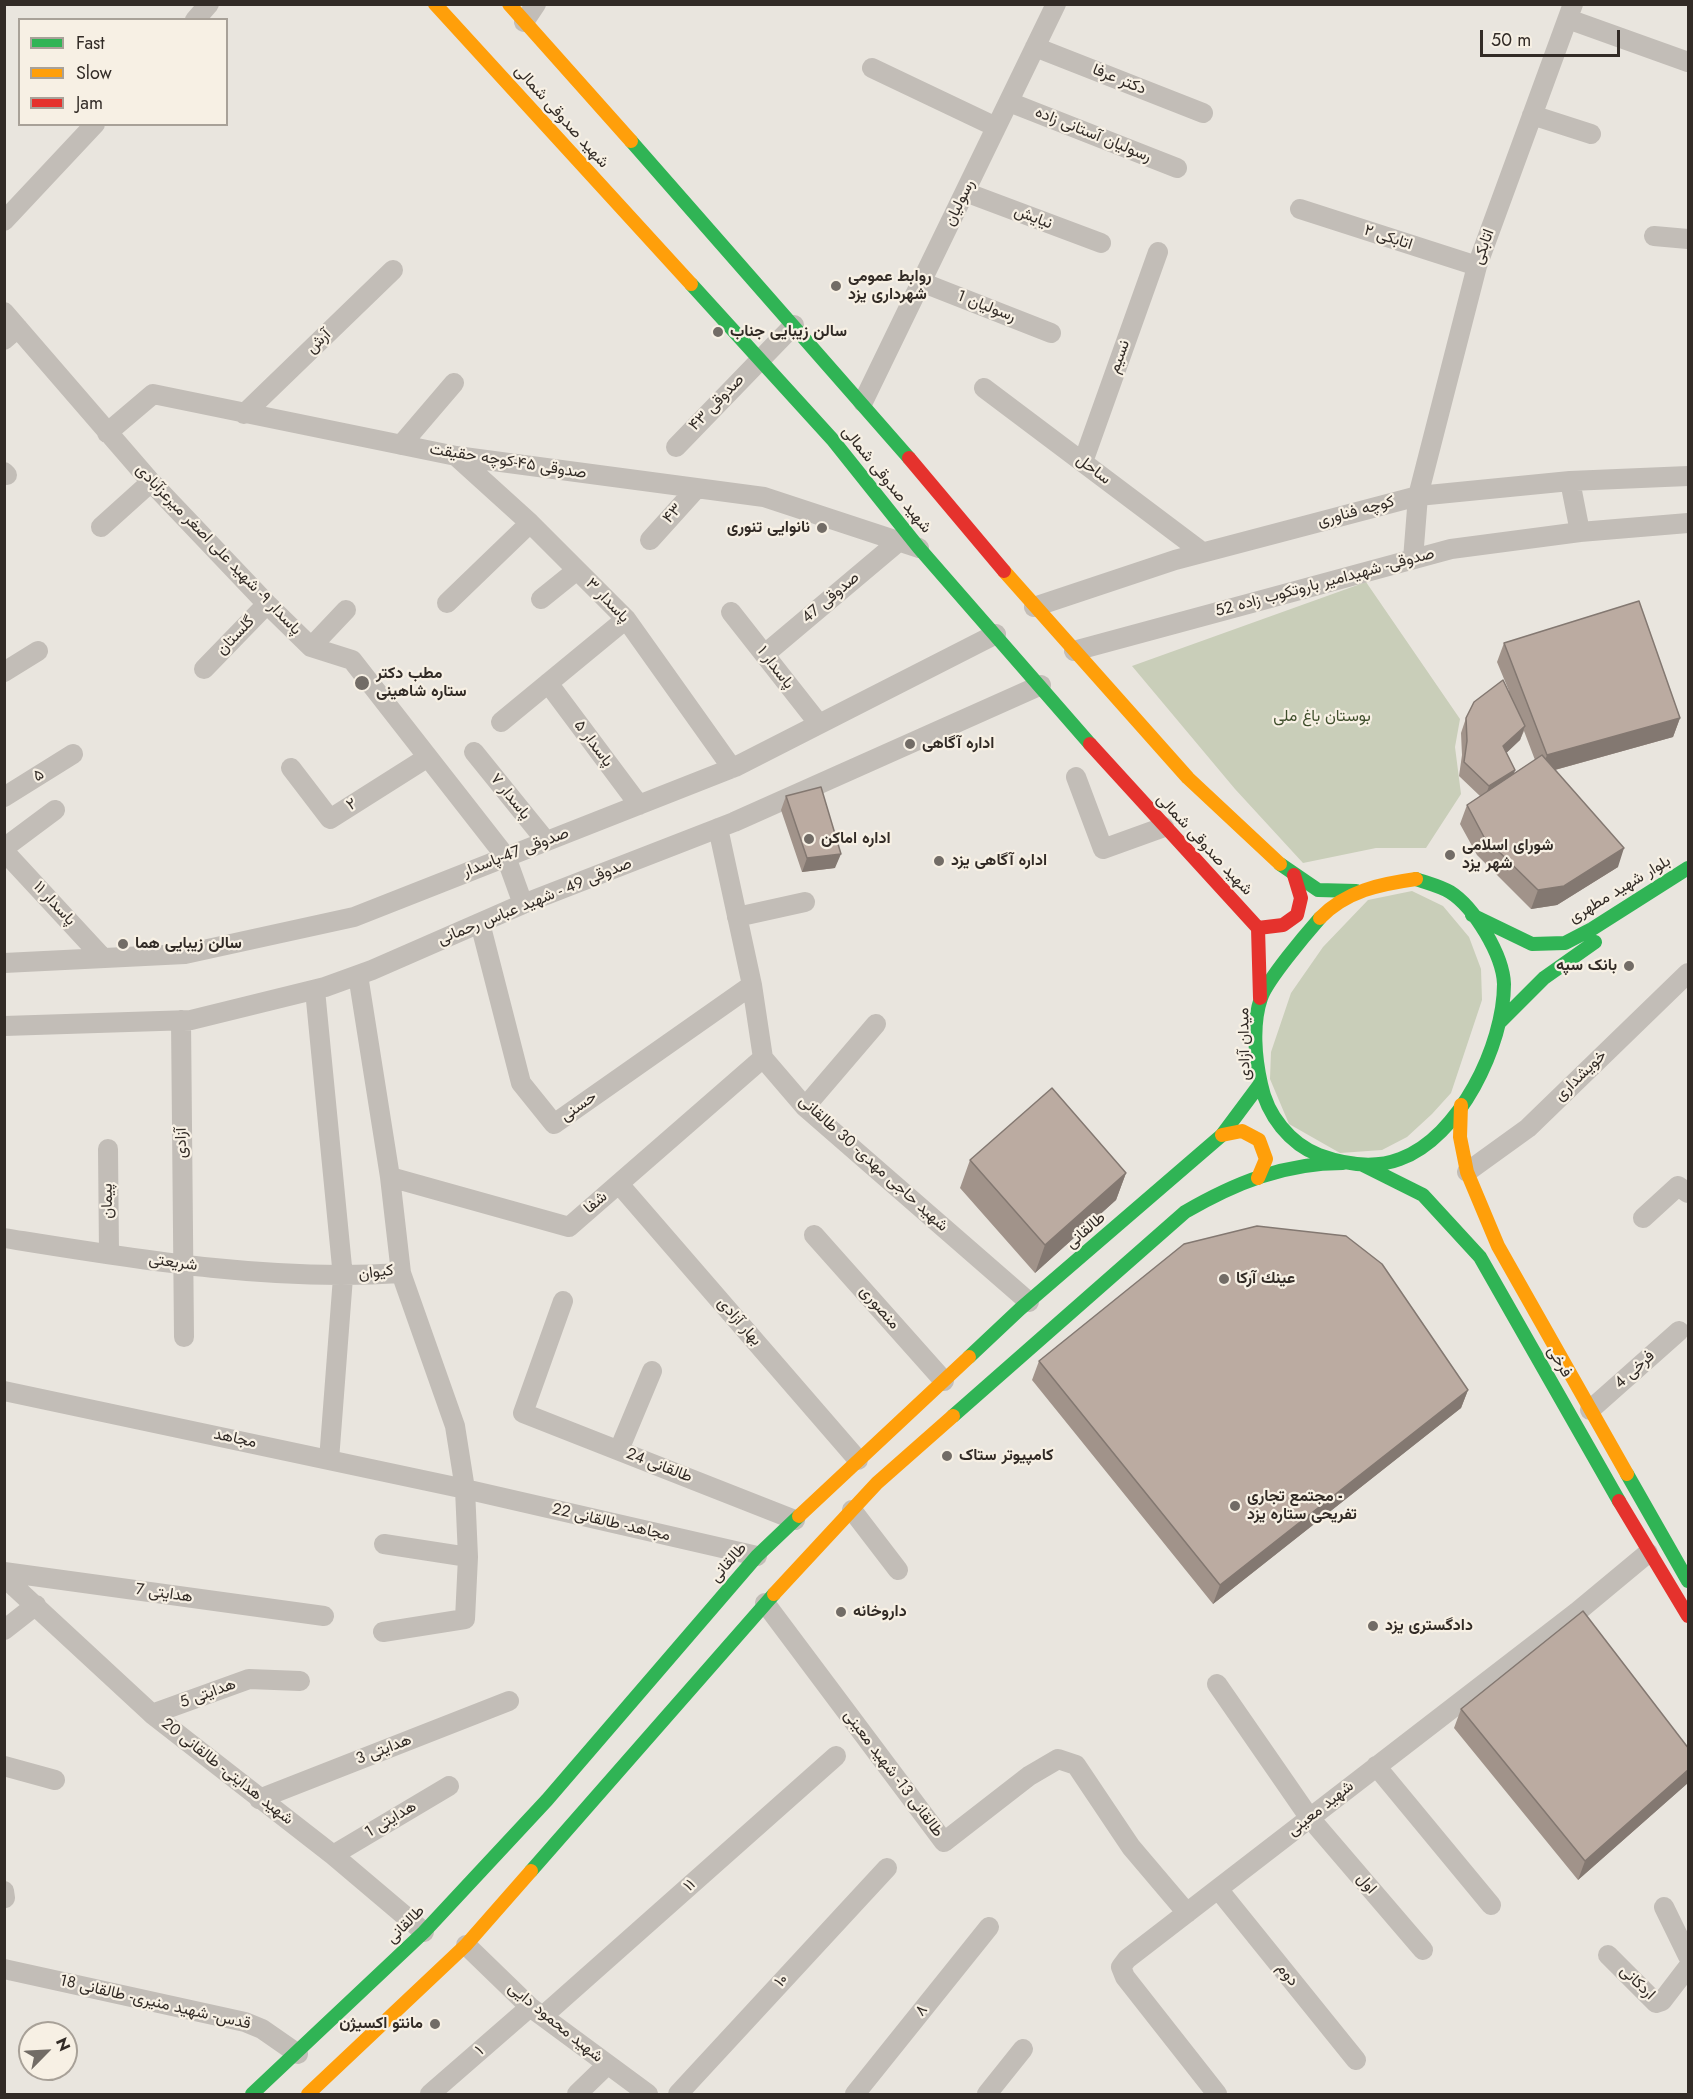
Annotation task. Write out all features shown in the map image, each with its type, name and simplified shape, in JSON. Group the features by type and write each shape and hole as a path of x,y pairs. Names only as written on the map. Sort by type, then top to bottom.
{"main road":[{"name":"شهید صدوقی شمالی","path":"435,4 832,439 919,548 1164,827 1258,927"},
{"name":"شهید صدوقی شمالی","path":"508,4 863,402 1034,607 1188,778 1262,850 1294,875 1318,890 1356,891"},
{"name":"بلوار شهید مطهری","path":"1469,913 1532,944 1565,943 1592,929 1689,868"},
{"path":"1260,998 1258,927 1280,929 1298,916 1303,894 1294,875"},
{"name":"میدان آزادی","path":"1416,879 1452,894 1469,913 1500,963 1504,992 1500,1022 1485,1060 1461,1105 1438,1136 1417,1151 1387,1163 1343,1163 1306,1151 1281,1128 1260,1084 1257,1026 1260,998 1299,943 1330,909 1356,891 1384,882 1416,879"},
{"name":"بلوار شهید مطهری","path":"1500,1022 1528,990 1566,959 1689,880"},
{"name":"طالقانی","path":"252,2094 298,2054 424,1932 547,1800 757,1556 1029,1302 1222,1136 1260,1084"},
{"name":"فرخی","path":"1461,1105 1460,1137 1467,1172 1498,1246 1689,1581"},
{"path":"1222,1136 1242,1131 1259,1140 1266,1159 1258,1178"},
{"path":"308,2094 466,1945 765,1603 877,1483 1185,1212 1213,1195 1303,1164 1343,1163"},
{"name":"فرخی","path":"1359,1163 1423,1195 1480,1257 1648,1553 1689,1616"}],"street":[{"path":"197,18 209,4"},
{"path":"524,22 536,4"},
{"name":"رسولیان","path":"863,402 1056,4"},
{"path":"1570,12 1689,62"},
{"name":"اتابکی","path":"1413,560 1418,496 1476,266 1570,12"},
{"name":"دکتر عرفا","path":"1035,47 1203,113"},
{"path":"872,68 996,127"},
{"name":"رسولیان آستانی زاده","path":"1010,102 1177,168"},
{"path":"1532,115 1591,134"},
{"path":"4,221 93,126"},
{"name":"نیایش","path":"965,192 1101,243"},
{"name":"اتابکی ۲","path":"1300,209 1476,266"},
{"path":"1654,236 1689,239"},
{"name":"نسیم","path":"1083,462 1158,252"},
{"name":"آرش","path":"244,414 393,270"},
{"name":"رسولیان 1","path":"921,282 1051,333"},
{"name":"پاسدار ۹- شهید علی اصغر میرعزآبادی","path":"4,312 11,334 267,604 311,647 352,660 506,857 523,904"},
{"name":"صدوقی ۴۳","path":"676,447 794,325"},
{"path":"400,445 454,383"},
{"name":"ساحل","path":"984,388 1202,552"},
{"name":"صدوقی ۴۵-کوچه حقیقت","path":"107,433 153,394 456,456 696,489 764,496 919,548"},
{"name":"پاسدار ۳","path":"456,456 530,523 626,619 732,768"},
{"name":"کوچه فناوری","path":"1034,607 1202,552 1418,496 1570,481 1689,476"},
{"path":"1570,481 1580,532"},
{"path":"101,527 151,482"},
{"name":"۴۳","path":"650,540 696,489"},
{"path":"447,603 530,523"},
{"name":"52 صدوقی- شهیدامیر باروتکوب زاده","path":"1074,651 1451,549 1580,532 1689,523"},
{"name":"صدوقی 47","path":"765,654 898,542"},
{"path":"541,599 577,570"},
{"name":"گلستان","path":"204,669 267,604"},
{"path":"311,647 346,610"},
{"name":"پاسدار ۱","path":"731,612 819,724"},
{"path":"501,722 626,619"},
{"name":"صدوقی 47-پاسدار","path":"4,963 184,954 354,917 732,768 996,634"},
{"path":"7,666 38,651"},
{"name":"پاسدار ۵","path":"548,683 639,805"},
{"name":"صدوقی 49 - شهید عباس رحمانی","path":"4,1026 181,1020 315,990 358,975 523,904 718,828 1041,685"},
{"name":"پاسدار ۷","path":"474,752 546,841"},
{"name":"۵","path":"4,797 73,754"},
{"name":"۲","path":"291,768 330,819 428,757"},
{"path":"1076,777 1103,849 1164,827"},
{"path":"4,849 55,810"},
{"path":"718,828 752,985 764,1058"},
{"name":"پاسدار ۱۱","path":"4,849 103,958"},
{"path":"737,917 805,902"},
{"name":"حسنی","path":"480,923 521,1083 554,1124 752,985"},
{"name":"خویشداری","path":"1467,1172 1528,1128 1689,973"},
{"name":"کیوان","path":"315,990 343,1276 401,1272 390,1177 358,975"},
{"name":"آزادی","path":"181,1020 184,1337"},
{"path":"805,1107 876,1024"},
{"name":"شفا","path":"390,1177 569,1227 764,1058"},
{"name":"شهید حاجی مهدی- 30 طالقانی","path":"764,1058 805,1107 1029,1302"},
{"name":"پیمان","path":"108,1149 109,1253"},
{"name":"بهار آزادی","path":"619,1184 858,1460"},
{"path":"1643,1218 1678,1186 1689,1193"},
{"name":"منصوری","path":"814,1235 944,1381"},
{"name":"شریعتی","path":"4,1238 184,1266 343,1276"},
{"path":"383,1632 465,1619 468,1557 465,1489 455,1426 401,1272"},
{"path":"329,1460 343,1276"},
{"name":"طالقانی 24","path":"563,1301 523,1413 795,1520"},
{"name":"فرخی 4","path":"1590,1410 1679,1330"},
{"path":"1050,1331 1064,1348"},
{"path":"619,1450 652,1371"},
{"name":"مجاهد","path":"4,1391 465,1489"},
{"name":"مجاهد- طالقانی 22","path":"465,1489 757,1556"},
{"path":"852,1510 898,1570"},
{"path":"384,1544 468,1557"},
{"name":"شهید معینی","path":"1217,2094 1125,1977 1121,1967 1127,1959 1577,1612 1648,1553"},
{"name":"هدایتی 7","path":"4,1572 324,1616"},
{"name":"شهید هدایتی- طالقانی 20","path":"4,1577 152,1714 333,1855 424,1932"},
{"name":"طالقانی 13- شهید معینی","path":"765,1603 944,1842 1029,1776 1058,1759 1076,1765 1131,1847 1187,1913"},
{"path":"4,1630 36,1605"},
{"name":"هدایتی 5","path":"152,1714 249,1679 300,1681"},
{"name":"اول","path":"1217,1684 1309,1817 1423,1950"},
{"name":"هدایتی 3","path":"259,1799 509,1701"},
{"name":"۱۱","path":"537,2012 836,1756"},
{"path":"4,1766 55,1780"},
{"path":"1376,1766 1491,1905"},
{"name":"هدایتی 1","path":"333,1855 449,1786"},
{"name":"۱۰","path":"678,2094 887,1868"},
{"name":"دوم","path":"1218,1889 1356,2061"},
{"path":"4,1891 5,1898"},
{"path":"1664,1907 1689,1956"},
{"name":"۸","path":"855,2094 989,1927"},
{"name":"شهید محمود دایی","path":"466,1945 537,2012 648,2094"},
{"name":"اردکانی","path":"1608,1955 1656,2002 1662,2001 1689,1967"},
{"name":"قدس- شهید منیری- طالقانی 18","path":"4,1969 245,2022 262,2029 298,2054"},
{"name":"۱","path":"430,2094 537,2012"},
{"path":"987,2094 1023,2049"},
{"path":"577,2094 607,2065"}],"green space":[{"name":"بوستان باغ ملی","path":"1366,582 1460,719 1455,747 1461,794 1426,848 1376,848 1303,863 1235,789 1132,666"},
{"path":"1412,891 1443,906 1469,937 1481,969 1482,1000 1451,1093 1432,1114 1407,1137 1382,1150 1340,1153 1289,1124 1270,1079 1271,1052 1291,993 1323,947 1368,900"}],"building":[{"path":"1639,601 1680,718 1547,755 1504,643"},
{"path":"1503,680 1525,726 1503,746 1515,770 1489,786 1464,762 1467,741 1466,718 1474,702"},
{"path":"1542,755 1624,848 1564,886 1538,890 1484,837 1467,805"},
{"path":"821,787 841,854 807,858 786,796"},
{"path":"1052,1088 1126,1173 1045,1245 970,1160"},
{"name":"مجتمع تجاری - تفریحی ستاره یزد","path":"1257,1226 1346,1236 1382,1264 1468,1390 1220,1585 1039,1361 1184,1244"},
{"path":"1583,1611 1689,1749 1689,1769 1585,1861 1461,1709"}],"traffic: fast":[{"path":"631,141 909,458"},
{"path":"691,284 832,439 919,548 1090,744"},
{"path":"1280,864 1318,890 1356,891"},
{"path":"1472,915 1532,944 1565,943 1592,929 1688,868"},
{"path":"1320,918 1279,969 1261,998 1256,1019 1255,1041 1264,1096 1281,1127 1308,1150 1339,1161 1359,1164 1380,1164 1400,1159 1421,1148 1441,1131 1459,1110 1474,1086 1487,1061 1496,1034 1502,1008 1504,984 1499,960 1493,946 1468,909 1450,892 1416,879"},
{"path":"1500,1022 1544,978 1595,942"},
{"path":"969,1357 1020,1309 1222,1135 1260,1084"},
{"path":"953,1416 1185,1212 1222,1192 1280,1171 1343,1163"},
{"path":"1363,1165 1423,1195 1480,1257 1619,1501"},
{"path":"1627,1474 1688,1581"},
{"path":"252,2094 424,1932 547,1800 757,1556 799,1516"},
{"path":"531,1871 774,1594"}],"traffic: slow":[{"path":"435,4 691,284"},
{"path":"509,4 631,141"},
{"path":"1004,571 1188,778 1280,864"},
{"path":"1320,918 1341,901 1364,890 1416,879"},
{"path":"1461,1105 1460,1137 1467,1172 1498,1246 1627,1474"},
{"path":"1222,1135 1242,1131 1259,1140 1266,1159 1258,1178"},
{"path":"799,1516 969,1357"},
{"path":"774,1594 877,1483 953,1416"},
{"path":"308,2094 466,1945 531,1871"}],"traffic: jam":[{"path":"909,458 1004,571"},
{"path":"1090,744 1258,928 1260,998"},
{"path":"1258,928 1283,925 1297,915 1301,898 1294,875"},
{"path":"1619,1501 1688,1616"}],"place":[{"name":"روابط عمومی شهرداری یزد","path":"836,286"},
{"name":"سالن زیبایی جناب","path":"718,332"},
{"name":"نانوایی تنوری","path":"822,528"},
{"name":"مطب دکتر ستاره شاهینی","path":"362,683"},
{"name":"اداره آگاهی","path":"910,744"},
{"name":"اداره اماکن","path":"809,839"},
{"name":"شورای اسلامی شهر یزد","path":"1450,855"},
{"name":"اداره آگاهی یزد","path":"939,861"},
{"name":"سالن زیبایی هما","path":"123,944"},
{"name":"بانک سپه","path":"1629,966"},
{"name":"عينك آركا","path":"1224,1279"},
{"name":"کامپیوتر ستاک","path":"947,1456"},
{"name":"مجتمع تجاری - تفریحی ستاره یزد","path":"1235,1506"},
{"name":"داروخانه","path":"841,1612"},
{"name":"دادگستری یزد","path":"1373,1626"},
{"name":"مانتو اكسيژن","path":"435,2024"}]}
